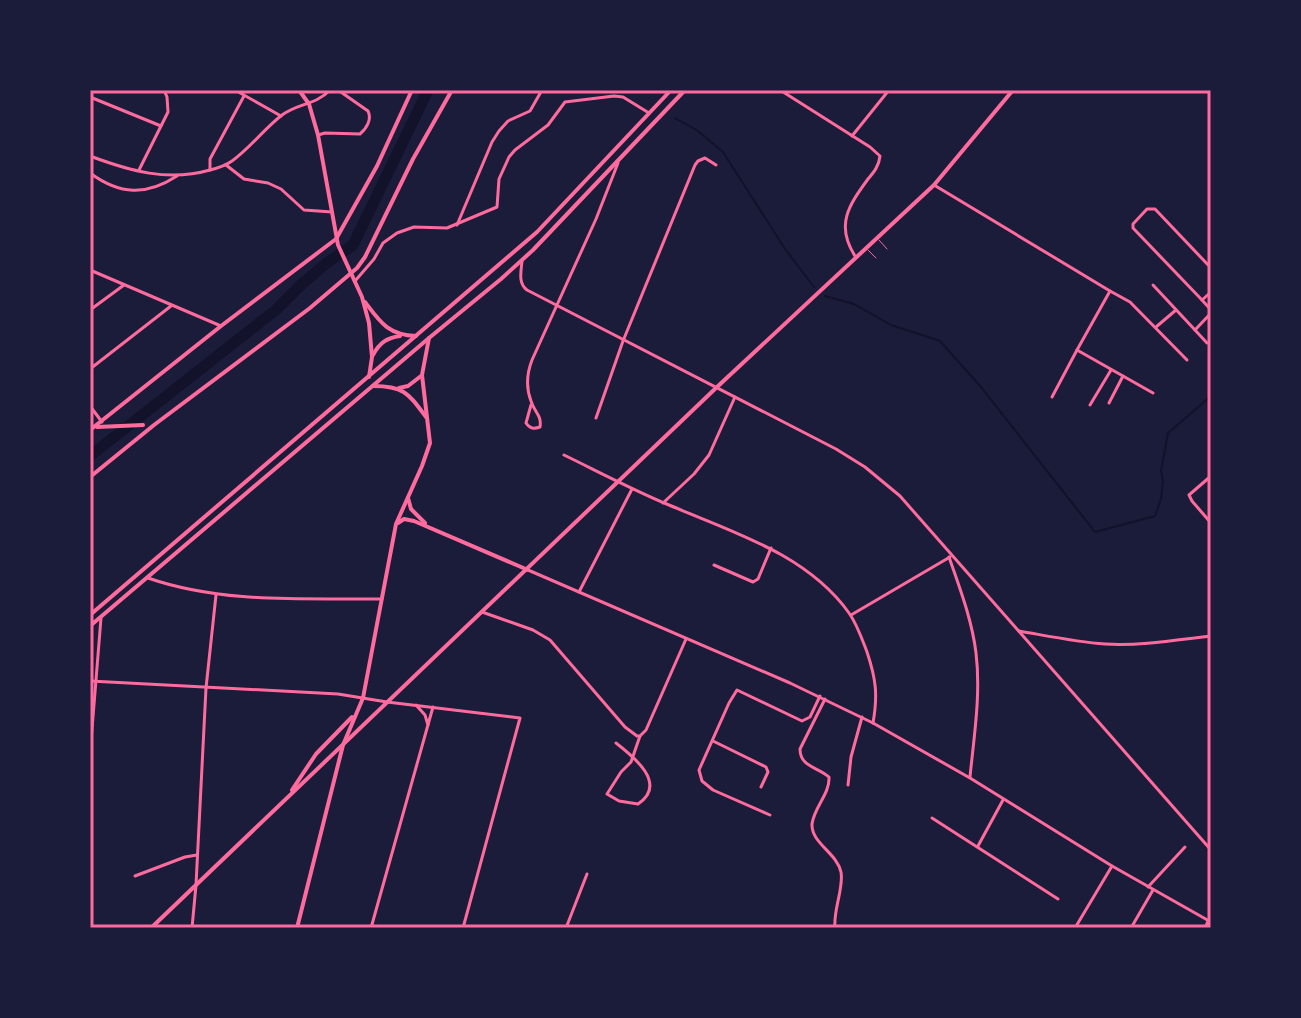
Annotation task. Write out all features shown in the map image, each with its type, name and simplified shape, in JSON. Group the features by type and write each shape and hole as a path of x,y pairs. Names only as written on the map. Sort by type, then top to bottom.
{"main road":[{"path":"299,90 309,104 318,135 337,242 362,297 369,323 372,357 369,377"},
{"path":"92,429 103,424 221,326 337,242 412,90"},
{"path":"90,477 310,308 357,268 452,90"},
{"path":"90,615 537,232 671,90"},
{"path":"90,626 522,261 685,90"},
{"path":"151,928 717,387 934,185 1013,90"},
{"path":"362,297 386,327 403,336"},
{"path":"372,357 381,343 389,338 416,336"},
{"path":"297,928 343,745 363,698 396,524 430,443 422,375 429,338"},
{"path":"373,386 408,386 422,375"},
{"path":"399,388 427,418"},
{"path":"103,424 154,425"},
{"path":"408,496 411,509 431,528"},
{"path":"396,524 409,519 528,570"},
{"path":"289,795 316,754 356,714"}],"street":[{"path":"138,172 168,112 164,90"},
{"path":"235,90 281,116"},
{"path":"90,156 138,172 177,176 210,170 226,165 281,116 296,107 319,100 330,90"},
{"path":"318,135 360,134 366,127 370,115 368,111 338,90"},
{"path":"457,225 499,131 508,121 530,111 542,90"},
{"path":"780,90 880,156 875,171 847,213 847,241 856,257"},
{"path":"852,136 889,90"},
{"path":"210,170 210,159 215,148 244,96"},
{"path":"90,97 161,126"},
{"path":"355,281 383,243 397,233 414,227 447,228 497,207 499,179 509,157 548,125 565,102 623,97 649,113"},
{"path":"596,418 623,341 695,165 705,158 716,165"},
{"path":"531,405 541,420 540,427 531,428 526,423 531,405 528,370 596,219 619,159"},
{"path":"226,165 244,179 268,183 281,189 304,210 332,212"},
{"path":"90,173 115,188 137,191 154,188 177,176"},
{"path":"934,185 1130,302 1187,360"},
{"path":"1195,330 1211,310 1133,228 1133,224 1147,209 1155,209 1211,268"},
{"path":"522,261 522,286 556,307 836,449 865,467 900,496 1211,850"},
{"path":"90,270 221,326"},
{"path":"90,310 124,285"},
{"path":"1153,285 1207,343"},
{"path":"1052,397 1110,291"},
{"path":"1202,300 1211,292"},
{"path":"90,369 171,306"},
{"path":"1156,327 1176,310"},
{"path":"1207,318 1211,323"},
{"path":"1077,350 1153,393"},
{"path":"1090,405 1111,369"},
{"path":"1109,403 1123,376"},
{"path":"663,503 703,465 735,397"},
{"path":"90,406 103,424"},
{"path":"564,455 663,503 771,548 814,577 851,615 863,643 876,683 873,723"},
{"path":"1211,476 1189,495 1211,523"},
{"path":"579,592 632,489"},
{"path":"714,565 749,582 756,581 771,548"},
{"path":"851,615 951,556"},
{"path":"951,556 969,615 976,653 977,696 970,778"},
{"path":"528,570 862,717 1210,921 1205,928"},
{"path":"148,577 172,586 216,595 382,599"},
{"path":"192,928 206,688 216,595"},
{"path":"482,612 533,630 550,640 625,727 640,736"},
{"path":"90,754 92,682 101,617"},
{"path":"1019,631 1106,644 1142,644 1211,636"},
{"path":"616,743 633,757 651,781 646,799 638,804 619,801 607,794 633,757 686,639"},
{"path":"92,682 338,694 520,718 463,928"},
{"path":"770,815 713,790 702,781 699,770 729,703 737,690 802,721 809,732"},
{"path":"802,721 810,717 820,696"},
{"path":"825,699 800,749 800,758 807,765 827,774 830,781 812,825 814,833 838,864 841,874 835,928"},
{"path":"416,705 425,715 428,725"},
{"path":"371,928 433,707"},
{"path":"848,785 851,757 862,717"},
{"path":"713,741 766,767 768,772 761,787"},
{"path":"978,847 1003,800"},
{"path":"932,818 1058,899"},
{"path":"1148,887 1185,847"},
{"path":"135,876 197,855"},
{"path":"1075,928 1112,866"},
{"path":"566,928 587,874"},
{"path":"1131,928 1153,890"}],"lane":[{"path":"877,238 887,249"},
{"path":"866,248 876,258"}],"waterway":[{"path":"90,456 353,245 428,90"},
{"path":"675,118 698,131 723,152 785,249 814,287"},
{"path":"825,296 854,304 891,325 940,341 981,387 1095,532 1155,516 1161,499 1161,471 1168,433 1211,396"}]}
